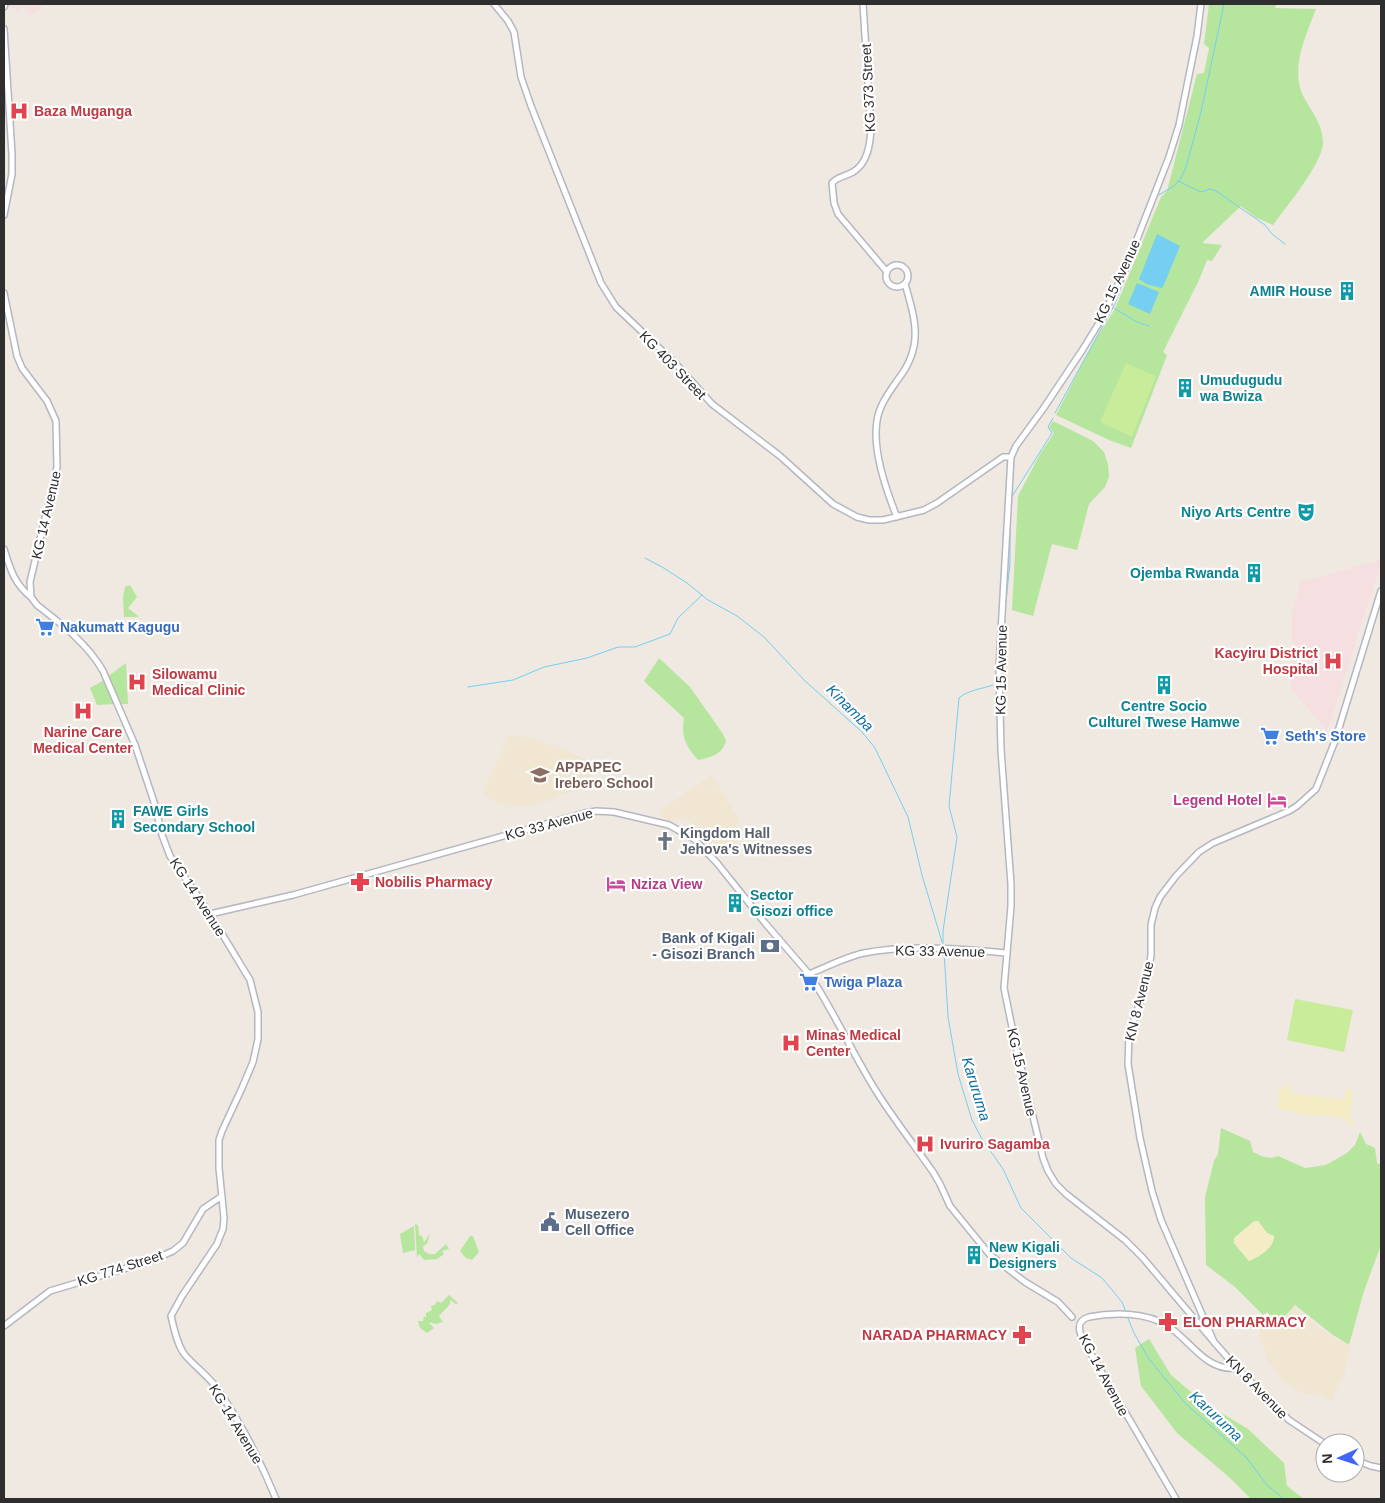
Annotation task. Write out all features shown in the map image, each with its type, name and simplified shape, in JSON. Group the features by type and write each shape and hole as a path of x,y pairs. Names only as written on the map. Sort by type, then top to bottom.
{"main road":[{"name":"KG 403 Street","path":"494,4 508,21 514,32 521,77 531,106 601,283 616,307 676,364 712,404 780,456 833,504 869,520 897,518 930,507 1003,458 1011,457"},
{"name":"KG 373 Street","path":"863,4 871,129 870,145 860,166 854,172 832,183 834,203 838,214 882,265 889,269"},
{"name":"KG 15 Avenue","path":"1201,4 1197,36 1179,125 1169,157 1125,270 1102,318 1043,410 1016,446 1011,457 999,667 1001,750 1011,884 1004,988 1005,1001 1042,1158 1056,1184 1125,1240 1214,1342"},
{"path":"4,29 12,154 12,174 4,215"},
{"path":"899,265 906,269 908,278 903,285 893,286 888,282 886,277 889,269 899,265"},
{"path":"897,518 881,468 876,428 883,402 904,371 912,354 915,339 914,310 903,285"},
{"name":"KG 14 Avenue","path":"4,293 22,368 51,407 56,427 57,468 31,577 31,596 37,605 97,660 135,745 167,849 174,863 210,914 250,980 257,1006 259,1025 253,1062 219,1140 219,1168 224,1218 220,1237 171,1316 180,1346 185,1355 202,1370 219,1391 248,1438 276,1499"},
{"path":"4,550 13,577 22,590 31,596"},
{"name":"KN 8 Avenue","path":"1315,1437 1289,1420 1214,1342 1161,1220 1152,1191 1140,1138 1128,1064 1128,1034 1141,1001 1149,970 1152,940 1151,926 1155,908 1167,887 1199,852 1213,843 1289,811 1316,790 1335,741 1381,591"},
{"name":"KG 33 Avenue","path":"210,914 293,895 596,811 614,812 669,825 694,839 718,863 765,923 809,974 848,958 884,950 925,948 1006,953"},
{"path":"809,974 830,1006 878,1094 940,1184 950,1206 990,1256 1025,1282 1058,1302 1072,1317"},
{"name":"KG 774 Street","path":"4,1326 50,1291 150,1261 173,1251 183,1243 203,1209 222,1196"},
{"path":"1191,1316 1199,1309"},
{"name":"KG 14 Avenue","path":"1176,1499 1084,1342 1079,1328 1080,1323 1085,1319 1106,1315 1133,1314 1145,1316 1169,1326 1209,1362 1224,1368 1237,1368"},
{"path":"1191,1316 1203,1317"},
{"path":"1197,1323 1206,1323"},
{"path":"1365,1464 1381,1468"}],"shaded area":[{"path":"9,4 41,4 42,7 31,16 24,8 21,7 18,11 8,6"},
{"path":"1380,560 1381,563 1328,729 1326,729 1291,689 1292,652 1296,650 1292,640 1292,613 1301,582"},
{"name":"APPAPEC Irebero School","path":"510,734 537,740 593,762 589,789 558,795 554,799 527,807 496,803 482,793"},
{"path":"712,775 740,822 735,827 742,838 730,848 733,853 727,857 724,853 720,856 697,828 683,816 669,823 659,811"},
{"path":"1294,1307 1329,1335 1350,1348 1344,1376 1337,1387 1332,1402 1318,1395 1301,1393 1282,1380 1268,1360 1259,1337 1260,1321 1266,1314 1278,1326"}],"green space":[{"path":"1209,4 1276,4 1275,8 1316,9 1303,43 1298,67 1298,78 1306,101 1320,126 1323,143 1317,162 1273,225 1255,217 1241,206 1202,243 1222,245 1212,261 1207,260 1163,352 1167,355 1131,448 1109,440 1056,415 1092,345 1115,309 1161,197 1167,191 1197,74 1204,73 1209,48 1204,44"},
{"path":"1126,363 1156,376 1132,437 1100,422"},
{"path":"1053,421 1093,441 1104,452 1108,464 1109,477 1105,487 1089,504 1077,550 1052,544 1033,616 1012,610 1018,496 1040,454 1054,433 1049,428"},
{"path":"130,585 137,597 128,608 139,617 124,617 123,597 125,587"},
{"path":"659,658 690,687 723,734 726,741 722,749 715,755 698,760 685,740 683,730 684,718 644,681"},
{"path":"126,663 128,704 119,704 107,677"},
{"path":"106,679 116,704 97,705 90,688"},
{"path":"1295,999 1353,1010 1344,1052 1287,1040"},
{"path":"1221,1128 1250,1141 1253,1152 1268,1158 1278,1156 1305,1168 1326,1165 1347,1153 1355,1145 1360,1132 1366,1144 1375,1148 1377,1163 1381,1165 1381,1245 1364,1291 1349,1345 1295,1305 1278,1324 1267,1312 1263,1315 1235,1287 1206,1265 1205,1197 1214,1161 1218,1154","holes":["1258,1221 1267,1233 1274,1236 1271,1245 1249,1261 1234,1243"]},
{"path":"415,1224 418,1225 419,1235 422,1236 424,1242 430,1234 427,1244 423,1246 424,1251 429,1254 435,1254 446,1244 449,1249 442,1251 444,1254 437,1259 424,1260 419,1254 417,1258"},
{"path":"414,1226 415,1250 403,1253 400,1234"},
{"path":"470,1236 473,1236 479,1252 472,1260 466,1258 460,1251"},
{"path":"449,1295 458,1303 456,1304 450,1300 450,1304 439,1316 443,1322 436,1324 429,1322 434,1328 427,1333 420,1328 418,1321 423,1321 424,1316 426,1318 426,1313 432,1310 431,1306 435,1305 437,1301 441,1303"},
{"path":"1149,1339 1171,1375 1203,1402 1248,1429 1284,1463 1287,1486 1304,1499 1251,1499 1229,1477 1177,1433 1141,1386 1135,1348"}],"sand":[{"path":"1291,1085 1290,1093 1344,1099 1346,1089 1354,1091 1350,1115 1356,1127 1352,1126 1342,1117 1298,1114 1278,1109 1279,1088"},
{"path":"1254,1221 1258,1221 1267,1233 1274,1236 1274,1240 1265,1252 1249,1261 1234,1243 1234,1238"}],"water":[{"path":"1157,234 1180,246 1161,288 1146,284 1139,279"},
{"path":"1137,283 1159,292 1150,314 1128,304"}],"waterway":[{"path":"1132,258 1157,196 1174,186 1181,178 1186,167 1201,112 1224,4"},
{"path":"1178,181 1201,192 1210,189 1216,191 1265,225 1272,234 1285,244"},
{"path":"1055,413 1115,304 1126,273"},
{"path":"1114,308 1137,322 1149,326"},
{"path":"1011,498 1052,433 1048,427 1053,418"},
{"path":"1004,620 1010,563 1010,514"},
{"name":"Kinamba","path":"645,558 687,583 708,600 737,616 764,637 804,680 862,732 875,748 908,817 922,875 942,942"},
{"path":"468,687 513,680 544,667 587,658 618,647 635,647 670,634 678,618 702,595"},
{"path":"1002,664 1002,672"},
{"name":"Karuruma","path":"943,947 943,931 957,837 949,806 959,698 971,691 993,685"},
{"name":"Karuruma","path":"944,951 948,1017 958,1074 972,1120 982,1139 1003,1169 1021,1208 1071,1258 1102,1278 1122,1302 1126,1312"},
{"name":"Karuruma","path":"1127,1316 1134,1333 1149,1359 1186,1404 1246,1457 1267,1485 1284,1499"}],"place":[{"name":"Baza Muganga","path":"19,111"},
{"name":"AMIR House","path":"1347,291"},
{"name":"Umudugudu wa Bwiza","path":"1185,388"},
{"name":"Niyo Arts Centre","path":"1306,512"},
{"name":"Ojemba Rwanda","path":"1254,573"},
{"name":"Nakumatt Kagugu","path":"45,627"},
{"name":"Kacyiru District Hospital","path":"1333,661"},
{"name":"Silowamu Medical Clinic","path":"137,682"},
{"name":"Centre Socio Culturel Twese Hamwe","path":"1164,685"},
{"name":"Narine Care Medical Center","path":"83,711"},
{"name":"Seth's Store","path":"1270,736"},
{"name":"APPAPEC Irebero School","path":"540,775"},
{"name":"Legend Hotel","path":"1277,800"},
{"name":"FAWE Girls Secondary School","path":"118,819"},
{"name":"Kingdom Hall Jehova's Witnesses","path":"665,841"},
{"name":"Nobilis Pharmacy","path":"360,882"},
{"name":"Nziza View","path":"616,884"},
{"name":"Sector Gisozi office","path":"735,903"},
{"name":"Bank of Kigali - Gisozi Branch","path":"770,946"},
{"name":"Twiga Plaza","path":"809,982"},
{"name":"Minas Medical Center","path":"791,1043"},
{"name":"Ivuriro Sagamba","path":"925,1144"},
{"name":"Musezero Cell Office","path":"550,1222"},
{"name":"New Kigali Designers","path":"974,1255"},
{"name":"ELON PHARMACY","path":"1168,1322"},
{"name":"NARADA PHARMACY","path":"1022,1335"}]}
